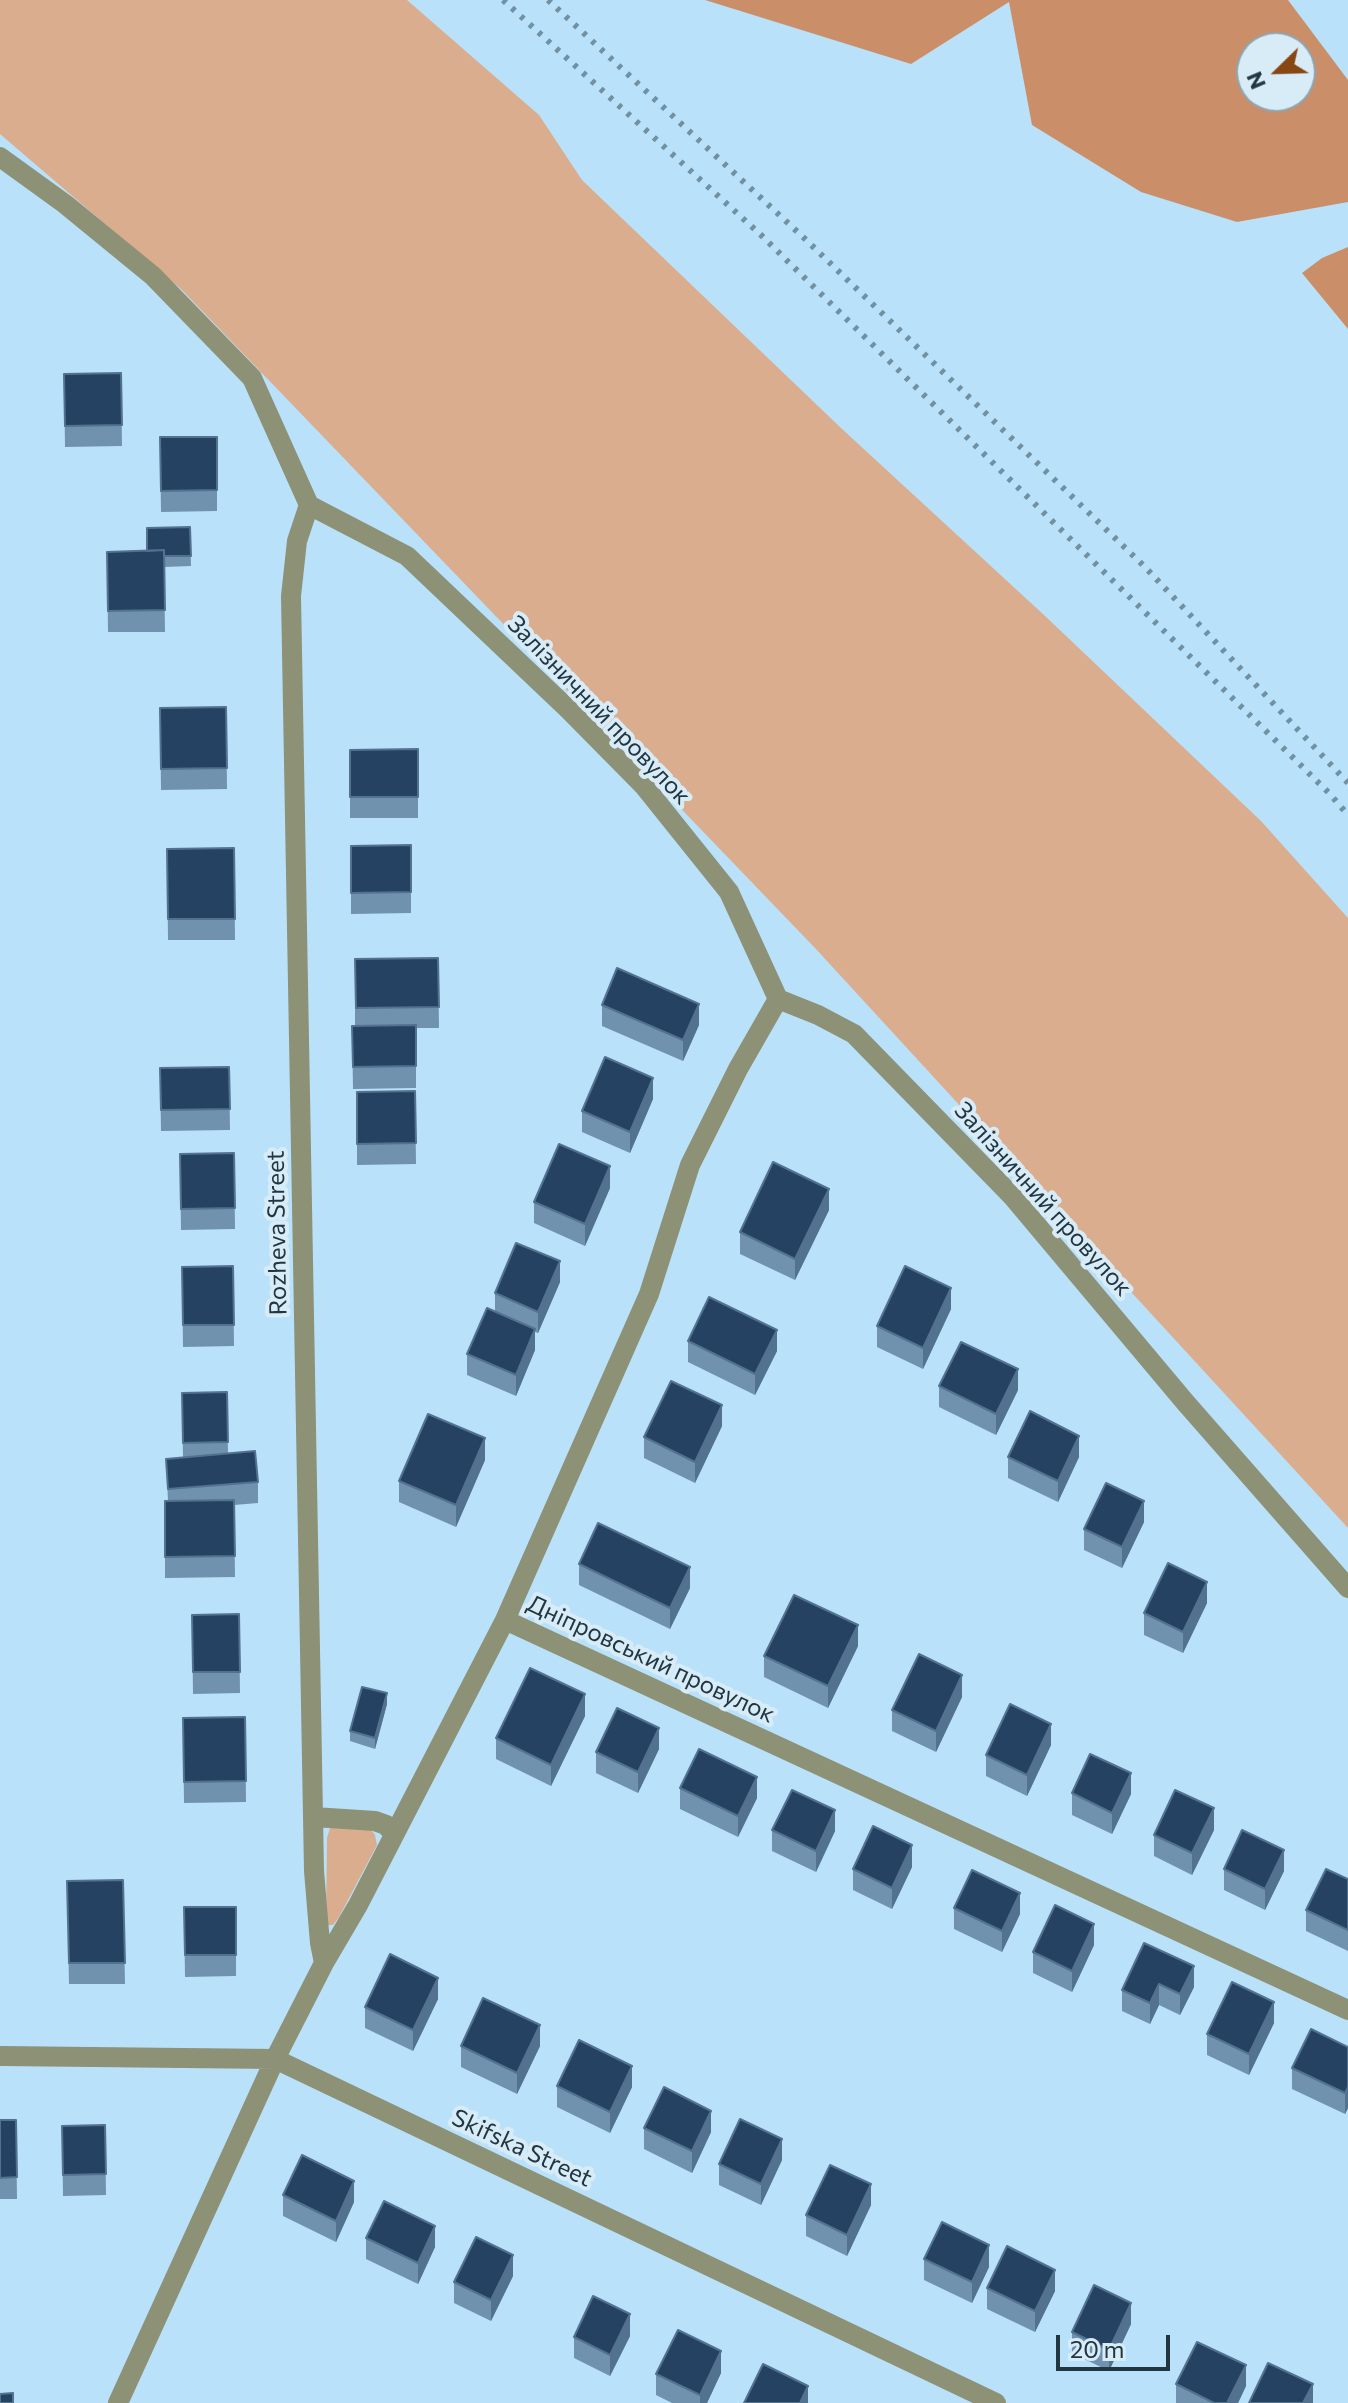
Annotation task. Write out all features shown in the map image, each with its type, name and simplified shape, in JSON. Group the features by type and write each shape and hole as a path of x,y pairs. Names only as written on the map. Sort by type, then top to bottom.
{"street":[{"path":"0,157 65,204 153,276 252,378 309,505"},
{"name":"Залізничний провулок","path":"309,505 407,556 644,786 729,892 778,999 854,1034 1002,1186 1348,1588"},
{"name":"Rozheva Street","path":"309,505 297,541 291,596 314,1871 324,1963"},
{"name":"Дніпровський провулок","path":"778,999 738,1069 690,1165 649,1294 505,1620 1348,2010"},
{"path":"118,2403 275,2059 505,1620"},
{"path":"314,1817 375,1821 386,1825 394,1834"},
{"name":"Skifska Street","path":"0,2056 275,2059 996,2403"}],"shaded area":[{"path":"0,0 407,0 539,115 582,180 841,428 1261,821 1348,918 1348,1528 815,948 182,290 0,134"},
{"path":"705,0 1288,0 1312,32 1236,32 1236,112 1316,112 1316,37 1348,80 1348,202 1237,222 1141,192 1032,125 1009,2 911,64"},
{"path":"1348,247 1348,329 1302,273 1322,258"},
{"path":"330,1828 370,1828 377,1845 339,1917 333,1925 328,1925 327,1838"}],"building":[{"path":"121,373 122,425 65,426 64,374"},
{"path":"160,437 217,437 217,490 161,491"},
{"path":"190,527 191,556 164,556 164,550 147,551 147,528"},
{"path":"164,550 165,610 108,611 107,552"},
{"path":"226,707 227,768 161,769 160,708"},
{"path":"418,749 418,797 350,797 350,750"},
{"path":"411,845 411,892 351,893 351,846"},
{"path":"234,848 235,919 168,919 167,849"},
{"path":"438,958 439,1007 356,1008 355,959"},
{"path":"617,968 699,1004 683,1040 602,1005"},
{"path":"416,1025 416,1066 353,1067 352,1026"},
{"path":"605,1057 653,1078 630,1132 582,1111"},
{"path":"229,1067 230,1109 161,1110 160,1068"},
{"path":"415,1091 416,1143 357,1144 357,1092"},
{"path":"559,1144 610,1166 585,1224 534,1202"},
{"path":"234,1153 235,1208 181,1209 180,1154"},
{"path":"773,1162 829,1189 795,1259 740,1232"},
{"path":"516,1243 560,1261 538,1312 495,1293"},
{"path":"233,1266 234,1325 183,1325 182,1267"},
{"path":"905,1266 951,1288 923,1348 877,1326"},
{"path":"709,1297 777,1330 755,1374 688,1341"},
{"path":"487,1308 535,1329 516,1375 467,1354"},
{"path":"961,1342 1018,1369 996,1414 939,1386"},
{"path":"671,1381 722,1405 695,1462 644,1437"},
{"path":"227,1392 228,1442 183,1443 182,1393"},
{"path":"1030,1411 1079,1436 1058,1481 1008,1457"},
{"path":"428,1414 485,1438 456,1505 399,1481"},
{"path":"255,1451 258,1482 168,1489 166,1459"},
{"path":"1106,1483 1144,1501 1122,1547 1084,1529"},
{"path":"234,1500 235,1556 165,1557 165,1501"},
{"path":"598,1523 690,1567 670,1608 579,1564"},
{"path":"1168,1563 1207,1582 1183,1632 1144,1613"},
{"path":"794,1595 858,1625 828,1686 764,1656"},
{"path":"239,1614 240,1672 193,1672 192,1615"},
{"path":"919,1654 962,1675 936,1731 892,1710"},
{"path":"530,1668 585,1694 551,1765 496,1738"},
{"path":"362,1687 387,1693 375,1738 350,1731"},
{"path":"1010,1704 1051,1724 1027,1775 986,1755"},
{"path":"617,1708 659,1728 638,1772 596,1752"},
{"path":"245,1717 246,1781 184,1782 183,1718"},
{"path":"699,1749 757,1777 738,1816 680,1788"},
{"path":"1090,1754 1131,1773 1112,1813 1072,1793"},
{"path":"792,1790 835,1810 816,1851 772,1830"},
{"path":"1175,1790 1214,1808 1192,1853 1154,1835"},
{"path":"873,1826 912,1845 892,1888 853,1869"},
{"path":"1242,1830 1284,1850 1265,1889 1224,1869"},
{"path":"1326,1869 1348,1879 1348,1930 1306,1910"},
{"path":"972,1870 1020,1893 1002,1931 954,1908"},
{"path":"123,1880 125,1963 69,1963 67,1881"},
{"path":"1055,1905 1094,1924 1072,1971 1033,1952"},
{"path":"184,1907 236,1907 236,1955 185,1955"},
{"path":"1144,1943 1194,1966 1180,1994 1159,1984 1150,2003 1122,1990"},
{"path":"390,1954 438,1978 413,2030 365,2007"},
{"path":"1232,1982 1274,2002 1249,2054 1207,2034"},
{"path":"483,1998 540,2025 517,2073 461,2046"},
{"path":"1311,2029 1348,2047 1348,2087 1345,2093 1292,2068"},
{"path":"579,2040 632,2066 610,2112 557,2086"},
{"path":"664,2087 711,2111 692,2151 644,2128"},
{"path":"740,2119 782,2139 761,2184 719,2164"},
{"path":"0,2120 16,2120 17,2177 0,2178"},
{"path":"105,2125 106,2174 63,2175 62,2126"},
{"path":"302,2155 354,2181 336,2221 283,2195"},
{"path":"830,2165 871,2184 847,2235 806,2215"},
{"path":"384,2201 435,2226 418,2263 366,2238"},
{"path":"942,2222 989,2245 972,2282 924,2259"},
{"path":"476,2237 513,2255 491,2300 454,2282"},
{"path":"1007,2246 1055,2270 1035,2311 987,2288"},
{"path":"1094,2285 1131,2303 1109,2350 1072,2332"},
{"path":"593,2296 630,2314 610,2355 574,2337"},
{"path":"678,2330 721,2351 700,2395 656,2374"},
{"path":"1197,2342 1246,2365 1227,2403 1214,2403 1176,2384"},
{"path":"1268,2363 1313,2384 1303,2403 1249,2403"},
{"path":"763,2364 808,2386 800,2403 744,2403"},
{"path":"13,2393 13,2403 0,2403 0,2394"}],"railway":[{"path":"503,0 761,235 1348,815"},
{"path":"548,0 803,237 1145,567 1348,783"}]}
